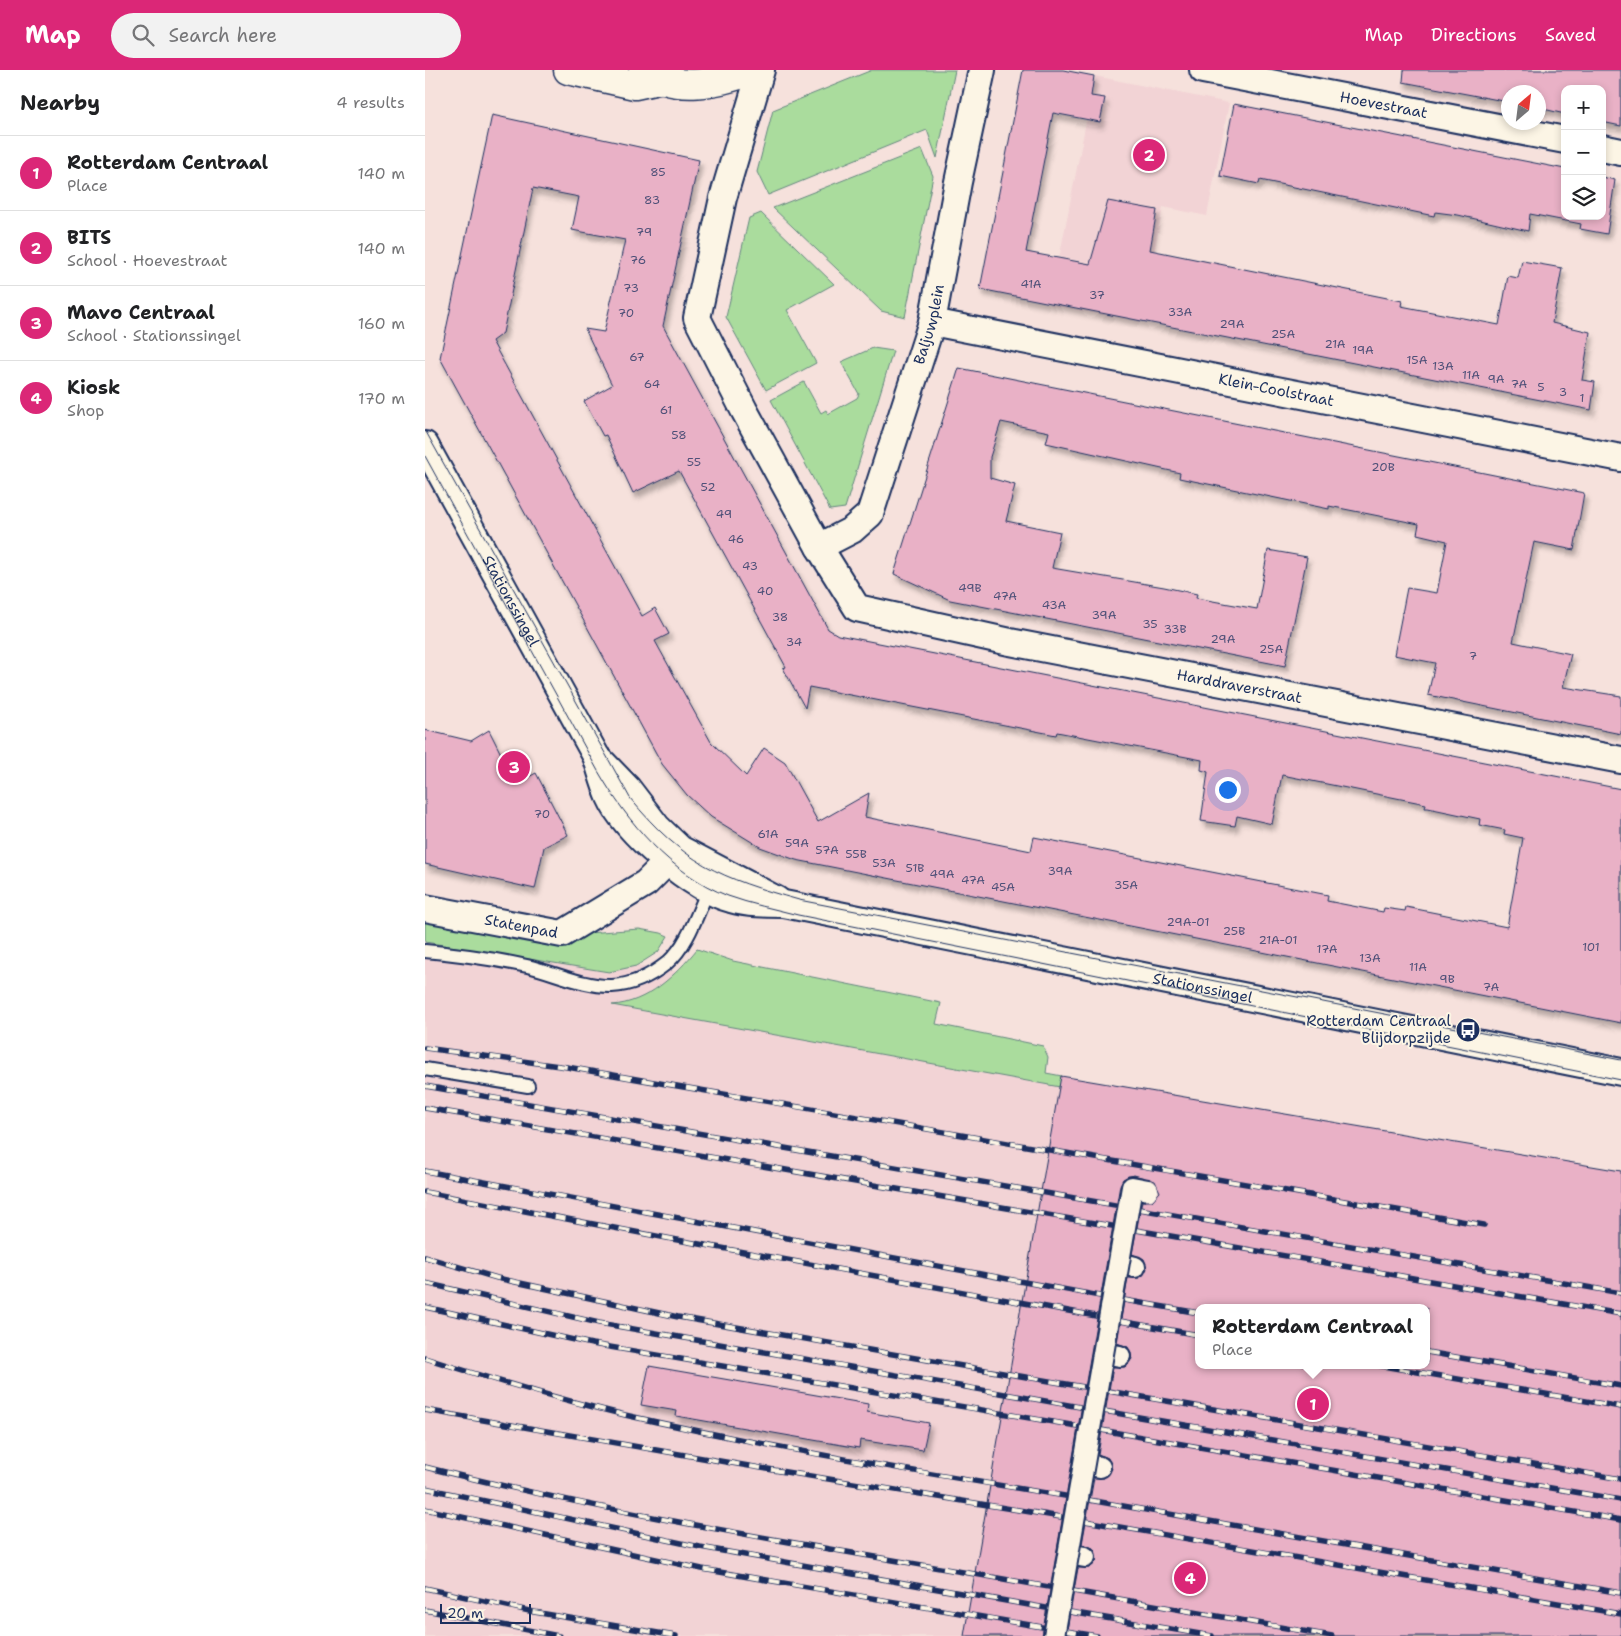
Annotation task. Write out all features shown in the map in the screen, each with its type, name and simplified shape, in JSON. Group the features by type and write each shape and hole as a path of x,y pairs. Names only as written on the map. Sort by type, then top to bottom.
{"street":[{"path":"567,70 635,85 651,75 677,84 706,83 735,77 755,70"},
{"path":"761,70 723,198 697,318 744,410 819,547"},
{"name":"Baljuwplein","path":"819,547 852,530 870,514 932,322 957,182 982,70"},
{"name":"Hoevestraat","path":"1203,70 1561,139"},
{"path":"1606,149 1621,152"},
{"name":"Klein-Coolstraat","path":"932,322 1621,458"},
{"name":"Stationssingel","path":"425,445 597,756 628,789 657,827 673,856 708,890 730,899 752,903 784,904 1621,1072"},
{"name":"Harddraverstraat","path":"819,547 857,608 1010,642 1621,760"},
{"name":"Stationssingel","path":"673,856 784,904"},
{"name":"Statenpad","path":"425,908 562,934 646,883 673,856"},
{"path":"1054,1636 1077,1556 1112,1355 1127,1265 1132,1187 1148,1190"}],"lane":[{"path":"425,950 527,966 593,984 611,986 628,983 645,977 669,962 683,944 708,890"},
{"path":"425,1069 528,1086"}],"shaded area":[{"path":"1095,76 1229,103 1207,216 1163,207 1141,322 1050,305"},
{"path":"425,938 620,970 636,966 679,972 1043,1046 1048,1057 1046,1073 1604,1184 1621,1636 425,1636"}],"green space":[{"path":"872,70 955,70 937,158 927,130 768,195 757,172 773,110"},
{"path":"922,149 933,176 905,317 881,311 773,208"},
{"path":"761,213 834,284 787,310 816,363 766,390 726,317 749,218"},
{"path":"873,348 893,351 845,508 830,510 771,400 804,382 821,413 826,410 828,414 857,398 859,394 841,362"},
{"path":"425,915 588,933 639,929 668,936 658,952 636,966 609,972 425,942"},
{"path":"697,949 733,961 941,1003 936,1024 1043,1046 1048,1057 1046,1073 1062,1076 1060,1087 612,1005 637,999 660,986"}],"building":[{"path":"1023,70 1063,70 1094,76 1091,96 1105,98 1100,122 1053,113 1026,252 1090,264 1108,201 1157,210 1150,250 1402,301 1401,306 1499,325 1508,276 1518,278 1522,261 1562,268 1552,323 1590,332 1582,380 1595,382 1591,410 980,289"},
{"path":"1404,70 1621,70 1621,126 1606,123 1606,85 1561,85 1561,113 1546,110 1546,85 1501,85 1501,100 1403,82"},
{"path":"1234,104 1561,168 1561,220 1606,220 1606,178 1615,180 1607,234 1580,229 1581,224 1530,214 1528,231 1458,215 1435,212 1434,216 1260,180 1259,184 1220,176"},
{"path":"492,115 699,160 663,326 828,629 838,635 1621,789 1621,1023 796,860 760,847 711,817 687,795 662,764 440,358","holes":["533,188 579,197 572,230 625,240 604,332 585,329 612,385 584,401 603,436 606,435 633,493 679,471 786,667 783,668 805,708 809,687 1056,735 1057,732 1202,760 1201,770 1208,772 1201,821 1235,826 1237,816 1272,824 1282,775 1426,804 1425,808 1480,819 1479,825 1505,830 1504,834 1523,838 1507,927 1406,907 1405,911 1384,908 1383,912 1327,901 1328,895 1034,837 1031,851 865,817 869,793 818,822 785,762 764,748 746,776 711,742 655,641 669,634 655,608 642,616 492,341 503,333"]},
{"path":"959,368 1584,493 1574,550 1534,542 1513,642 1571,654 1563,687 1621,696 1621,734 1428,695 1435,663 1394,655 1407,588 1437,593 1447,541 1417,534 1419,524 1329,506 1329,509 1179,478 1180,473 1046,443 1049,432 1001,422 990,457 990,478 1015,485 1006,521 1060,532 1052,568 1164,587 1197,594 1196,598 1257,609 1268,550 1307,557 1285,666 950,600 894,574"},
{"path":"425,730 471,741 489,730 502,756 506,754 521,781 536,773 568,835 544,847 535,889 425,864"},
{"path":"1061,1076 1621,1171 1621,1636 1066,1636 1078,1568 1089,1568 1097,1560 1093,1548 1082,1544 1094,1478 1104,1478 1112,1469 1108,1458 1098,1454 1113,1367 1125,1367 1132,1359 1128,1347 1117,1343 1128,1278 1139,1278 1147,1269 1144,1259 1132,1254 1142,1201 1152,1201 1160,1192 1155,1181 1134,1175 1123,1179 1120,1185 1042,1636 964,1636"},
{"path":"649,1366 868,1404 867,1412 929,1423 923,1450 860,1440 859,1448 676,1416 677,1411 641,1405"}],"tram line":[{"path":"425,430 630,798 668,838 686,853 705,865 747,884 799,900 1621,1060"},
{"path":"425,456 610,790 637,827 669,860 707,886 736,899 798,915 1621,1080"}],"railway":[{"path":"425,1048 567,1067 1484,1225"},
{"path":"425,1086 1115,1205"},
{"path":"425,1108 1112,1226"},
{"path":"425,1171 1100,1296"},
{"path":"425,1192 1096,1316"},
{"path":"1139,1209 1621,1293"},
{"path":"1136,1230 1621,1314"},
{"path":"425,1257 497,1278 678,1317 1084,1387"},
{"path":"425,1283 599,1323 1080,1407"},
{"path":"1124,1300 1195,1312"},
{"path":"425,1307 592,1344 1077,1426"},
{"path":"1120,1321 1195,1334"},
{"path":"1430,1353 1621,1386"},
{"path":"425,1358 575,1402 680,1427 845,1459 1065,1496"},
{"path":"1400,1369 1621,1407"},
{"path":"1108,1391 1621,1479"},
{"path":"425,1410 1061,1517"},
{"path":"1104,1411 1621,1500"},
{"path":"1101,1430 1621,1520"},
{"path":"425,1467 502,1486 658,1518 1049,1587"},
{"path":"425,1488 700,1547 1046,1608"},
{"path":"1089,1500 1621,1593"},
{"path":"425,1509 702,1569 1042,1627"},
{"path":"1085,1521 1621,1614"},
{"path":"425,1588 534,1612 676,1636"},
{"path":"1073,1591 1332,1636"},
{"path":"425,1610 559,1636"},
{"path":"1070,1612 1212,1636"},
{"path":"1066,1631 1097,1636"}],"place":[{"name":"BITS","path":"1149,155"},
{"name":"Mavo Centraal","path":"514,767"},
{"name":"Rotterdam Centraal Blijdorpzijde","path":"1468,1030"},
{"name":"Rotterdam Centraal","path":"1313,1404"},
{"name":"Kiosk","path":"1190,1578"}]}
